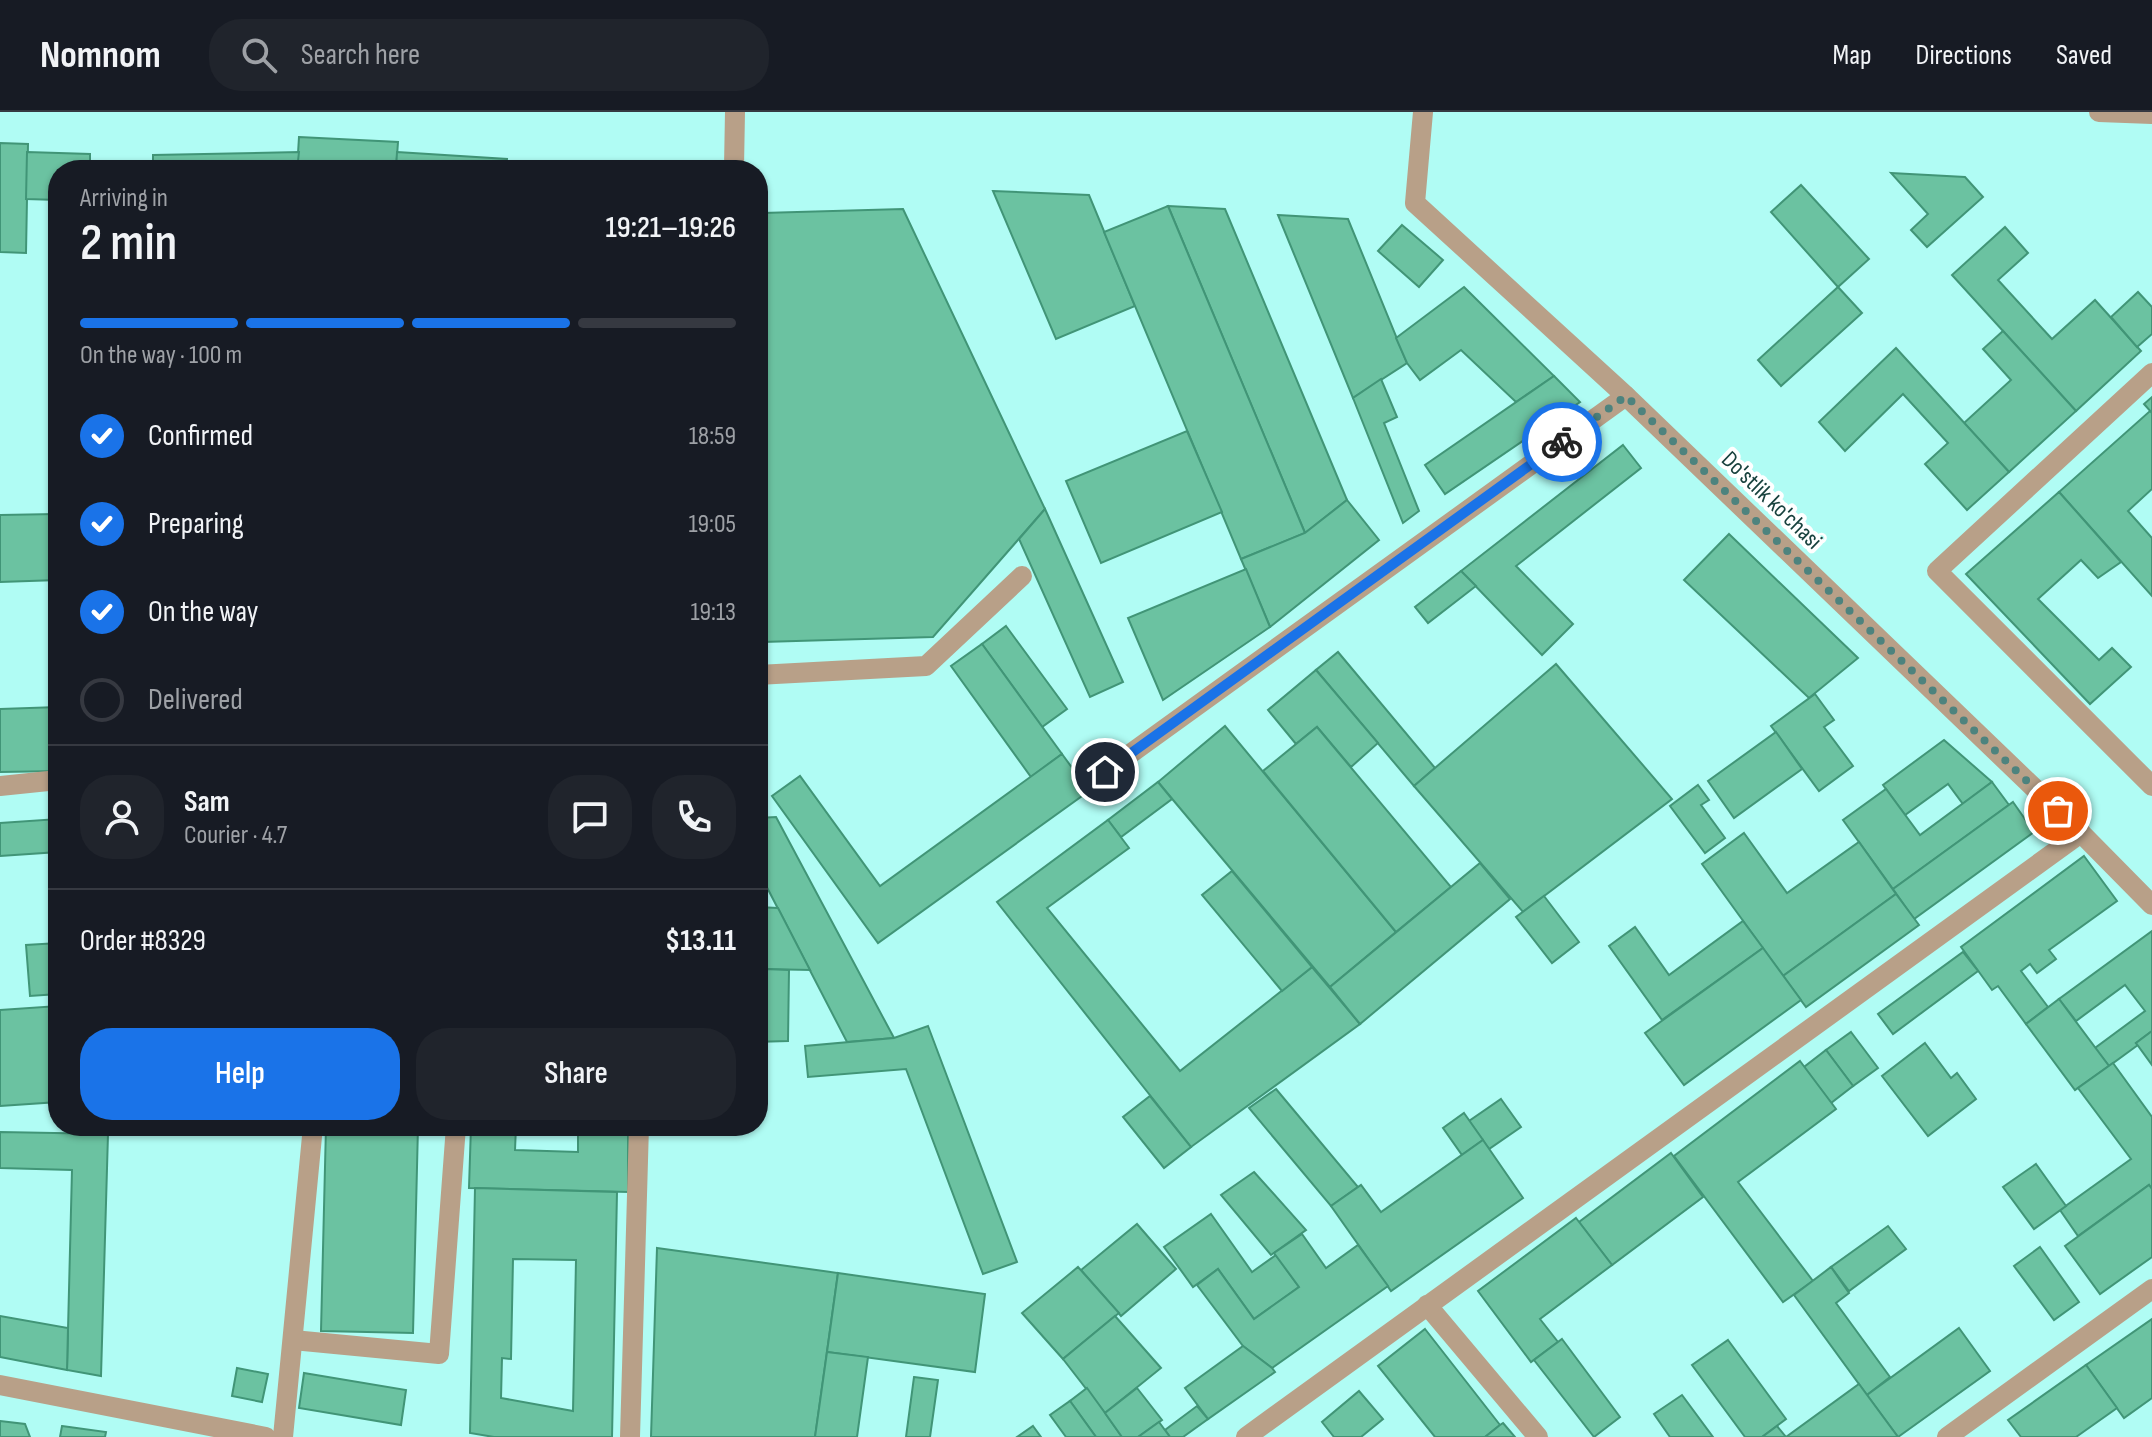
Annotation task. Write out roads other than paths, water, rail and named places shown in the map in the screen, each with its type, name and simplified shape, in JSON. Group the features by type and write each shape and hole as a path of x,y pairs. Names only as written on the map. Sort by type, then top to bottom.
{"street":[{"path":"734,160 735,112"},
{"name":"Do'stlik ko'chasi","path":"1423,112 1415,203 1626,396 2152,905"},
{"path":"2099,112 2152,114"},
{"path":"2152,373 1937,571 2152,786"},
{"path":"1105,772 1626,396"},
{"path":"768,674 926,666 1022,576"},
{"path":"0,786 48,781"},
{"path":"1246,1437 2081,833"},
{"path":"283,1437 312,1136"},
{"path":"293,1340 439,1354 455,1136"},
{"path":"630,1437 639,1136"},
{"path":"1947,1437 2152,1289"},
{"path":"1427,1305 1538,1437"},
{"path":"0,1385 266,1437"}]}
